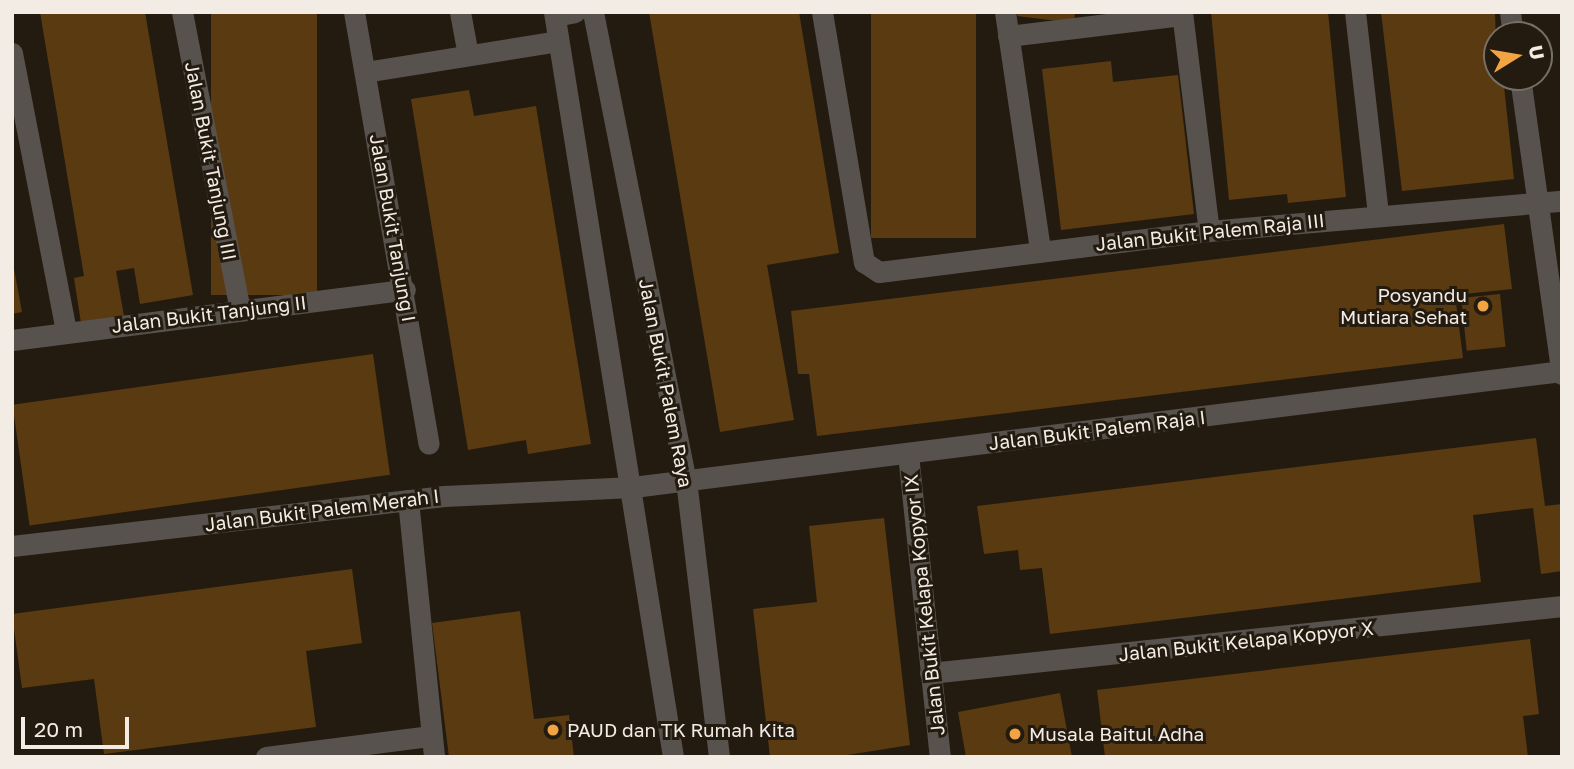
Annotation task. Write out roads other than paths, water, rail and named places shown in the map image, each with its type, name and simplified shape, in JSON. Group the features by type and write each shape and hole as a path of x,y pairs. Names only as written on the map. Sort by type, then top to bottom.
{"street":[{"name":"Jalan Bukit Tanjung III","path":"183,12 240,310"},
{"name":"Jalan Bukit Tanjung I","path":"354,12 405,290 429,444"},
{"path":"460,12 468,55"},
{"name":"Jalan Bukit Palem Raya","path":"593,12 685,480 719,757"},
{"name":"Jalan Bukit Palem Raja III","path":"822,12 864,262 879,272 1209,231 1562,201"},
{"path":"1005,12 1040,250"},
{"path":"1355,12 1378,215"},
{"path":"1008,36 1182,13 1209,231"},
{"path":"561,14 558,40 633,487 673,757"},
{"path":"365,72 558,40"},
{"path":"12,53 66,331"},
{"path":"1522,91 1539,201 1554,257 1561,372"},
{"name":"Jalan Bukit Tanjung II","path":"12,340 66,331 405,290"},
{"name":"Jalan Bukit Palem Raja I","path":"633,487 1561,372"},
{"name":"Jalan Bukit Kelapa Kopyor IX","path":"908,454 940,757"},
{"name":"Jalan Bukit Palem Merah I","path":"12,546 408,500 633,487"},
{"path":"266,757 432,747 408,500"},
{"name":"Jalan Bukit Kelapa Kopyor X","path":"930,673 1562,606"}],"place":[{"name":"Posyandu Mutiara Sehat","path":"1483,306"},
{"name":"PAUD dan TK Rumah Kita","path":"553,730"},
{"name":"Musala Baitul Adha","path":"1015,734"}]}
